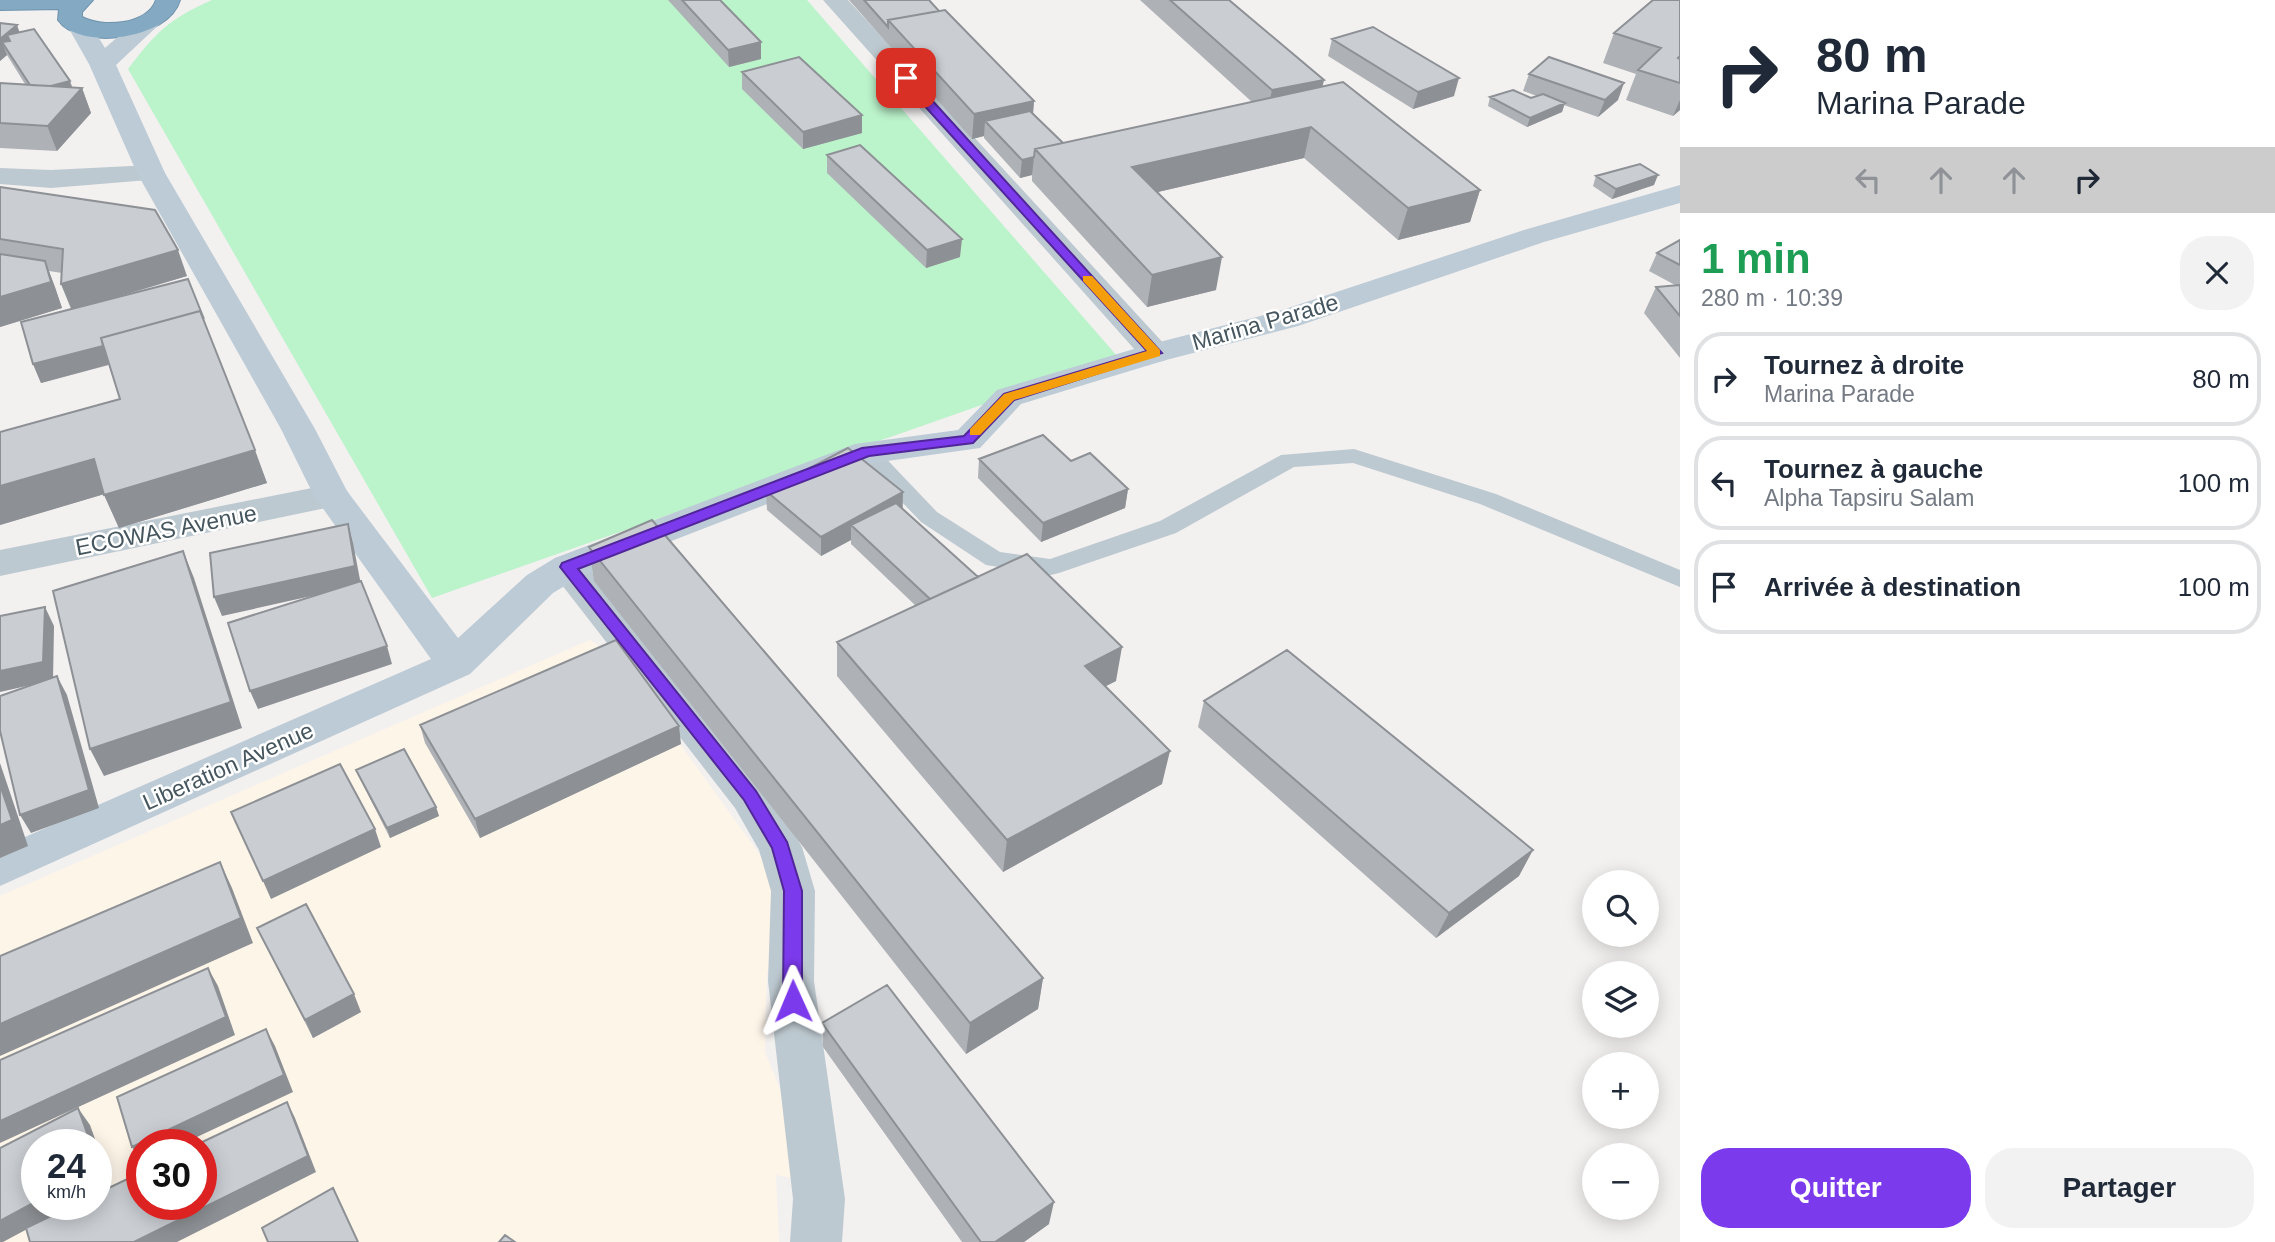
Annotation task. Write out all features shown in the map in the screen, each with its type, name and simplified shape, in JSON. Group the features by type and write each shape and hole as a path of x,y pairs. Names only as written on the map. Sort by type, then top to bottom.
{"highway":[{"path":"0,3 79,13 115,30 152,20 163,13 168,0"},
{"path":"0,14 79,13"}],"street":[{"path":"835,0 1155,353"},
{"path":"79,13 151,173 298,429 332,496 456,664"},
{"path":"102,64 152,20"},
{"path":"0,176 51,179 151,173"},
{"name":"Marina Parade","path":"456,664 540,584 568,567 867,452 968,440 1009,397 1155,353 1287,319 1534,236 1680,194"},
{"name":"ECOWAS Avenue","path":"0,564 332,496"},
{"path":"568,567 750,796 780,847 793,891 791,981 819,1199 816,1242"},
{"name":"Liberation Avenue","path":"0,868 456,664"}],"lane":[{"path":"867,452 929,517 994,559 1051,567 1168,527 1289,460 1354,456 1488,499 1680,579"}],"shaded area":[{"path":"590,640 619,659 773,873 777,918 767,975 765,1052 818,1183 776,1175 779,1242 0,1242 0,896"}],"green space":[{"path":"212,0 807,0 1118,357 432,598 128,69 164,28"}],"building":[{"path":"682,0 720,0 761,42 728,50"},
{"path":"864,0 929,0 939,11 888,20 888,27"},
{"path":"1170,0 1229,0 1324,80 1272,90"},
{"path":"1653,0 1680,0 1680,83 1638,70 1661,48 1614,33"},
{"path":"945,10 1034,101 974,114 888,20"},
{"path":"0,23 17,25 0,39"},
{"path":"1373,27 1459,78 1418,92 1332,39"},
{"path":"34,29 70,81 51,86 30,85 2,42 10,41 7,35"},
{"path":"799,57 862,115 803,132 742,72"},
{"path":"1549,57 1624,83 1605,100 1529,74"},
{"path":"1343,82 1480,190 1408,208 1311,127 1132,167 1222,257 1152,275 1035,149"},
{"path":"0,83 82,88 48,126 0,123"},
{"path":"1513,90 1531,98 1543,94 1565,103 1530,118 1490,97"},
{"path":"1030,111 1063,143 1035,149 1034,157 1022,160 985,121"},
{"path":"860,145 962,239 927,250 827,155"},
{"path":"1640,164 1658,175 1616,189 1596,176"},
{"path":"0,187 155,210 178,250 61,284 63,249 0,239"},
{"path":"1680,240 1680,265 1657,253"},
{"path":"0,254 45,261 51,282 0,297"},
{"path":"188,279 204,319 200,311 101,338 103,346 33,364 21,322"},
{"path":"1680,285 1680,316 1656,287"},
{"path":"200,311 255,450 104,495 94,459 0,486 0,432 120,399 101,338"},
{"path":"1043,435 1071,461 1090,453 1128,489 1043,523 979,459"},
{"path":"848,448 903,492 821,537 766,491"},
{"path":"896,503 978,577 930,599 851,525"},
{"path":"652,520 1043,978 970,1023 589,547"},
{"path":"348,524 355,566 214,597 210,553"},
{"path":"183,551 231,702 90,749 53,591"},
{"path":"1027,554 1122,647 1085,666 1170,751 1007,840 837,642"},
{"path":"361,581 387,646 250,691 228,623"},
{"path":"45,607 43,662 0,671 0,616"},
{"path":"616,640 679,726 475,819 420,725"},
{"path":"1287,650 1533,850 1449,913 1204,701"},
{"path":"57,676 89,790 20,815 0,731 0,696"},
{"path":"404,749 436,807 387,828 356,770"},
{"path":"340,764 375,829 263,881 231,812"},
{"path":"0,785 12,820 0,825"},
{"path":"220,862 241,918 0,1024 0,956"},
{"path":"306,904 354,994 305,1020 257,928"},
{"path":"208,968 226,1017 0,1121 0,1060"},
{"path":"887,985 1054,1202 995,1242 981,1242 822,1023"},
{"path":"266,1029 284,1075 170,1129 127,1129 117,1097"},
{"path":"287,1102 308,1156 217,1201 217,1135"},
{"path":"78,1108 86,1129 37,1129"},
{"path":"21,1137 21,1210 0,1221 0,1148"},
{"path":"126,1180 126,1220 179,1220 134,1242 30,1242 26,1228 43,1220 112,1220 112,1186"},
{"path":"333,1188 358,1242 268,1242 262,1228"},
{"path":"505,1235 515,1242 499,1242"}],"slow traffic":[{"path":"975,432 1009,397 1155,353 1087,278"}],"route":[{"path":"793,1001 793,891 780,847 750,796 568,567 867,452 968,440 1009,397 1155,353 906,78"}]}
